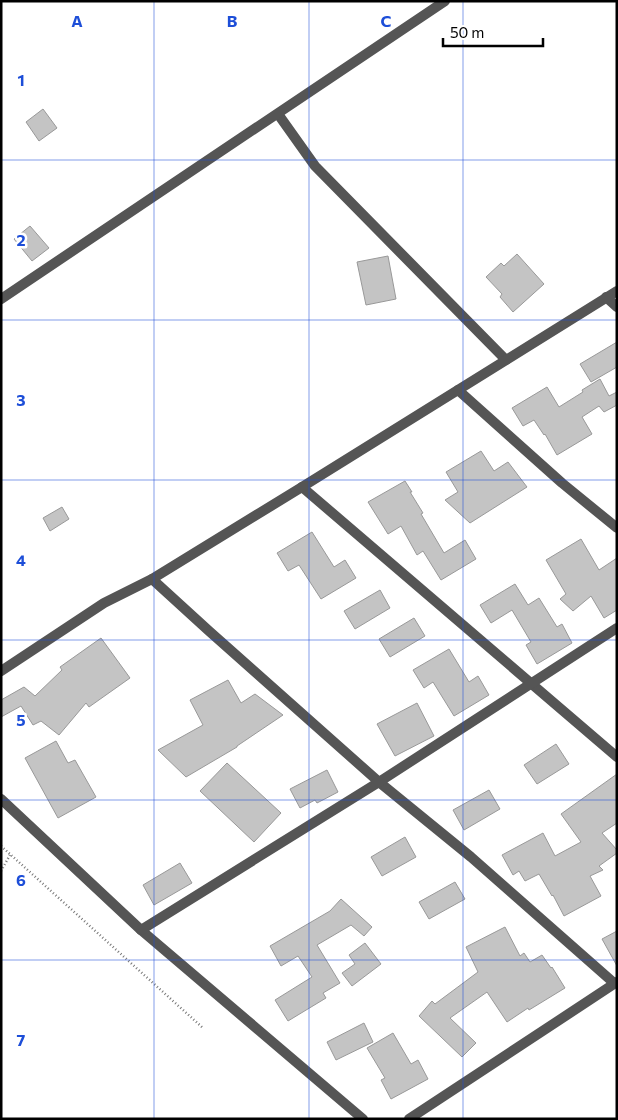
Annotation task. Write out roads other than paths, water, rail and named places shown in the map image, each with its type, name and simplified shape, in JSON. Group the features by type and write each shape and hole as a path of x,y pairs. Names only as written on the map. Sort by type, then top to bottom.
{"street":[{"path":"1,299 445,1"},
{"path":"278,114 315,166 506,360"},
{"path":"1,671 104,603 152,579 617,291"},
{"path":"606,298 617,307"},
{"path":"458,390 562,483 617,528"},
{"path":"302,487 617,757"},
{"path":"152,579 379,782 471,857 616,983 409,1119"},
{"path":"141,930 379,782 617,628"},
{"path":"1,799 141,930 363,1119"}]}
